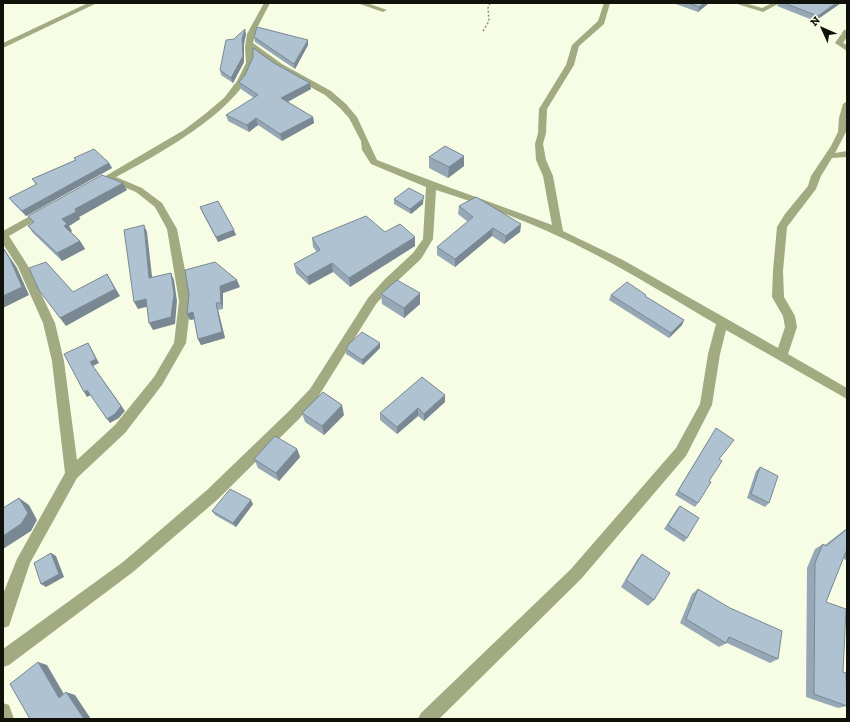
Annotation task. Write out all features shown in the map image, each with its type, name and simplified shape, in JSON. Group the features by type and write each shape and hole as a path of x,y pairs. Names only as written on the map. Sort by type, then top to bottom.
{"street":[{"path":"3,46 94,3"},
{"path":"94,185 179,136 215,110 239,84 250,62 249,44 255,22 267,3"},
{"path":"360,3 383,10"},
{"path":"558,232 548,176 541,160 539,144 542,133 543,109 568,69 576,45 601,22 607,3"},
{"path":"737,3 763,10 777,3"},
{"path":"847,32 839,43 847,49"},
{"path":"249,44 280,66 328,93 343,106 353,117 365,141 367,150 374,162 431,185 477,200 558,232 619,263 847,394"},
{"path":"781,356 791,327 789,316 778,297 778,271 782,226 813,188 816,176 842,132 843,118 847,104"},
{"path":"829,156 847,154"},
{"path":"3,620 8,601 24,559 72,474 120,429 158,381 180,343 185,301 172,229 159,205 139,190 108,178"},
{"path":"3,659 128,567 212,495 299,410 314,393 372,301 388,282 417,256 428,239 431,185"},
{"path":"52,208 3,236 23,266 49,323 58,361 72,474"},
{"path":"427,719 576,574 681,452 706,405 714,354 722,323"},
{"path":"3,711 5,719"}],"path":[{"path":"483,31 489,21 488,8 490,3"}],"building":[{"path":"689,3 704,3 699,7"},
{"path":"784,3 836,3 818,16"},
{"path":"257,27 308,40 294,64 254,37"},
{"path":"245,29 242,39 243,56 231,78 220,70 226,40 234,39"},
{"path":"253,48 274,63 310,83 281,98 313,117 280,134 256,118 247,125 226,115 258,95 239,82 245,75 253,57"},
{"path":"445,146 464,156 449,167 429,157"},
{"path":"94,149 109,163 22,211 9,198 37,184 32,179 76,160 74,158"},
{"path":"102,175 123,183 75,209 76,212 62,219 67,224 64,226 80,241 57,253 28,226 34,222 28,216"},
{"path":"409,188 424,196 423,199 410,209 394,199"},
{"path":"476,197 521,224 506,236 493,228 455,259 437,247 473,217 459,206"},
{"path":"218,201 234,230 216,237 200,207"},
{"path":"366,216 385,232 400,224 415,237 349,278 332,263 307,277 294,264 320,250 312,238"},
{"path":"144,225 149,278 171,273 174,294 171,317 149,323 146,299 134,302 124,230"},
{"path":"3,248 10,259 22,287 3,296"},
{"path":"46,262 73,292 107,274 115,289 60,318 39,290 29,268"},
{"path":"215,262 237,280 220,286 221,303 216,303 222,332 198,339 193,312 187,314 189,294 185,270"},
{"path":"397,280 420,293 404,308 381,294"},
{"path":"627,282 646,295 645,296 684,320 671,333 611,295"},
{"path":"362,332 380,343 362,360 346,349 349,344"},
{"path":"88,343 96,359 90,362 121,406 115,414 107,419 87,390 84,392 64,354"},
{"path":"422,377 445,395 424,414 418,408 397,427 380,413"},
{"path":"323,392 342,405 322,426 302,413"},
{"path":"716,428 734,440 719,459 722,461 709,481 711,482 698,503 678,491"},
{"path":"275,436 297,449 276,473 254,459"},
{"path":"760,467 778,476 769,503 751,494"},
{"path":"230,489 251,500 233,523 212,511"},
{"path":"19,498 28,513 21,524 3,536 3,508"},
{"path":"680,506 699,518 687,538 668,525"},
{"path":"847,529 847,549 826,602 846,609 843,672 846,673 847,706 814,694 815,563 823,544 826,546"},
{"path":"51,553 59,574 41,584 34,563"},
{"path":"642,554 670,573 654,600 626,580"},
{"path":"698,589 730,608 782,631 778,659 729,637 726,643 686,619"},
{"path":"38,662 59,698 66,692 84,719 30,719 10,684"}]}
